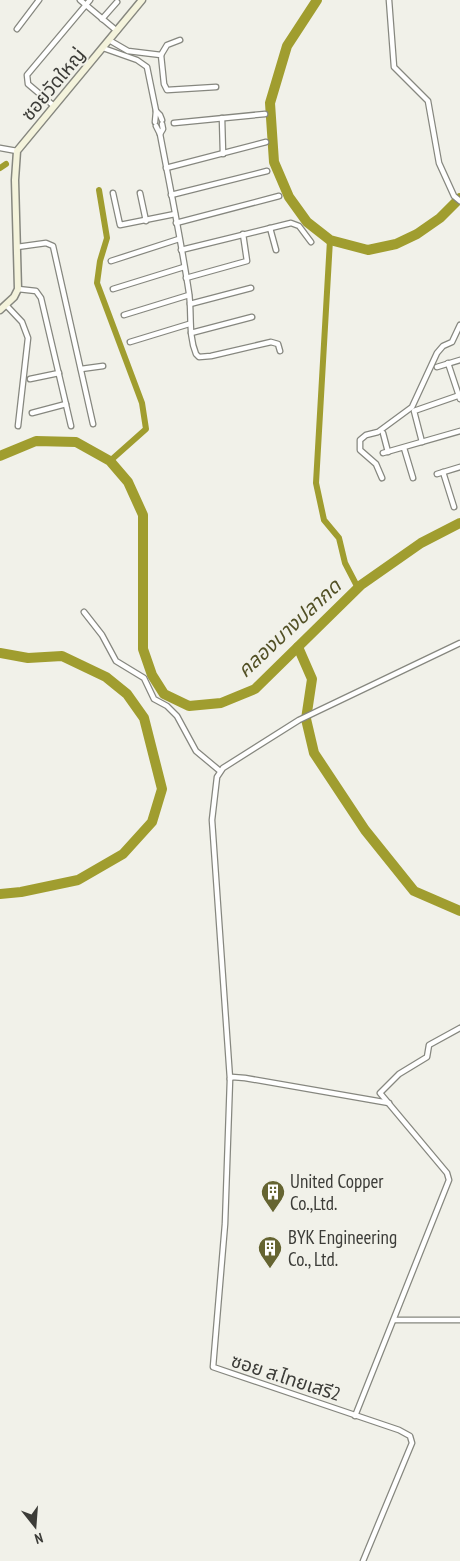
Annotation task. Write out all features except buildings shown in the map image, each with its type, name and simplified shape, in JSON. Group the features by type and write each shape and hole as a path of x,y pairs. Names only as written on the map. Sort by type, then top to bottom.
{"street":[{"path":"17,28 39,0"},
{"path":"80,0 117,31"},
{"path":"54,106 28,84 27,75 90,0"},
{"name":"ซอยวัดใหญ่","path":"17,151 142,0"},
{"path":"389,0 392,62 396,70 429,104 439,164 454,196 460,202"},
{"path":"102,19 117,2"},
{"path":"109,40 128,52 162,55"},
{"path":"180,40 167,45 162,55 164,84 167,90 216,87"},
{"path":"103,48 144,63 150,73 156,111 155,124 160,134 175,214 189,295 189,324 195,351 199,357 211,356 271,342 278,344 280,351"},
{"path":"156,111 160,115 162,122 163,129 160,134"},
{"path":"174,123 265,114"},
{"path":"222,118 223,154"},
{"path":"166,168 266,142"},
{"path":"0,148 17,151 15,180 18,289 14,297 0,310"},
{"path":"171,195 267,171"},
{"path":"140,193 146,220"},
{"path":"113,194 120,225 175,214"},
{"path":"176,223 279,196"},
{"path":"181,250 296,223 312,242"},
{"path":"270,228 276,250"},
{"path":"186,278 246,261 243,234"},
{"path":"111,262 179,239"},
{"path":"17,248 46,243 53,246 93,424"},
{"path":"113,289 184,267"},
{"path":"190,304 251,288"},
{"path":"18,289 39,292 71,426"},
{"path":"124,315 189,295"},
{"path":"6,305 22,322 28,338 18,426"},
{"path":"191,333 252,317"},
{"path":"130,342 189,324"},
{"path":"382,478 376,464 360,450 360,440 378,432 412,407 437,353 443,346 452,342 460,325"},
{"path":"437,367 460,360"},
{"path":"422,442 414,411 460,396 448,364"},
{"path":"81,370 103,366"},
{"path":"30,379 59,373"},
{"path":"32,413 66,404"},
{"path":"383,433 385,453 460,431"},
{"path":"404,448 413,478"},
{"path":"437,474 460,467"},
{"path":"443,472 454,507"},
{"path":"84,612 102,635 116,661 144,678 154,699 167,706 177,716 196,751 220,771"},
{"path":"389,1103 245,1078 230,1079 212,820 217,777 220,771 248,750 299,720 460,643"},
{"path":"355,1416 449,1180 447,1173 380,1093 399,1074 427,1058 429,1045 460,1028"},
{"name":"ซอย ส.ไทยเสรี2","path":"230,1079 225,1224 213,1367 399,1430 412,1439 363,1561"},
{"path":"394,1320 460,1320"}],"waterway":[{"path":"317,0 287,46 270,103 274,162 289,197 307,222 330,240 368,250 396,244 417,234 440,218 460,198"},
{"path":"0,168 6,164"},
{"path":"99,190 107,238 100,261 97,283 142,403 146,429 110,461"},
{"path":"330,240 316,483 324,520 339,538 345,563 358,588"},
{"name":"คลองบางปลากด","path":"0,456 36,441 76,442 110,461 128,482 143,515 143,649 152,675 164,694 189,706 221,703 255,689 361,585 421,543 460,523"},
{"path":"298,647 312,679 306,719 314,753 365,830 414,891 460,911"},
{"name":"คลองบางปลากด","path":"0,653 28,658 62,656 106,677 127,694 144,718 162,789 152,822 123,854 78,880 21,892 0,894"}],"place":[{"name":"United Copper Co.,Ltd.","path":"273,1213"},
{"name":"BYK Engineering Co., Ltd.","path":"270,1269"}]}
